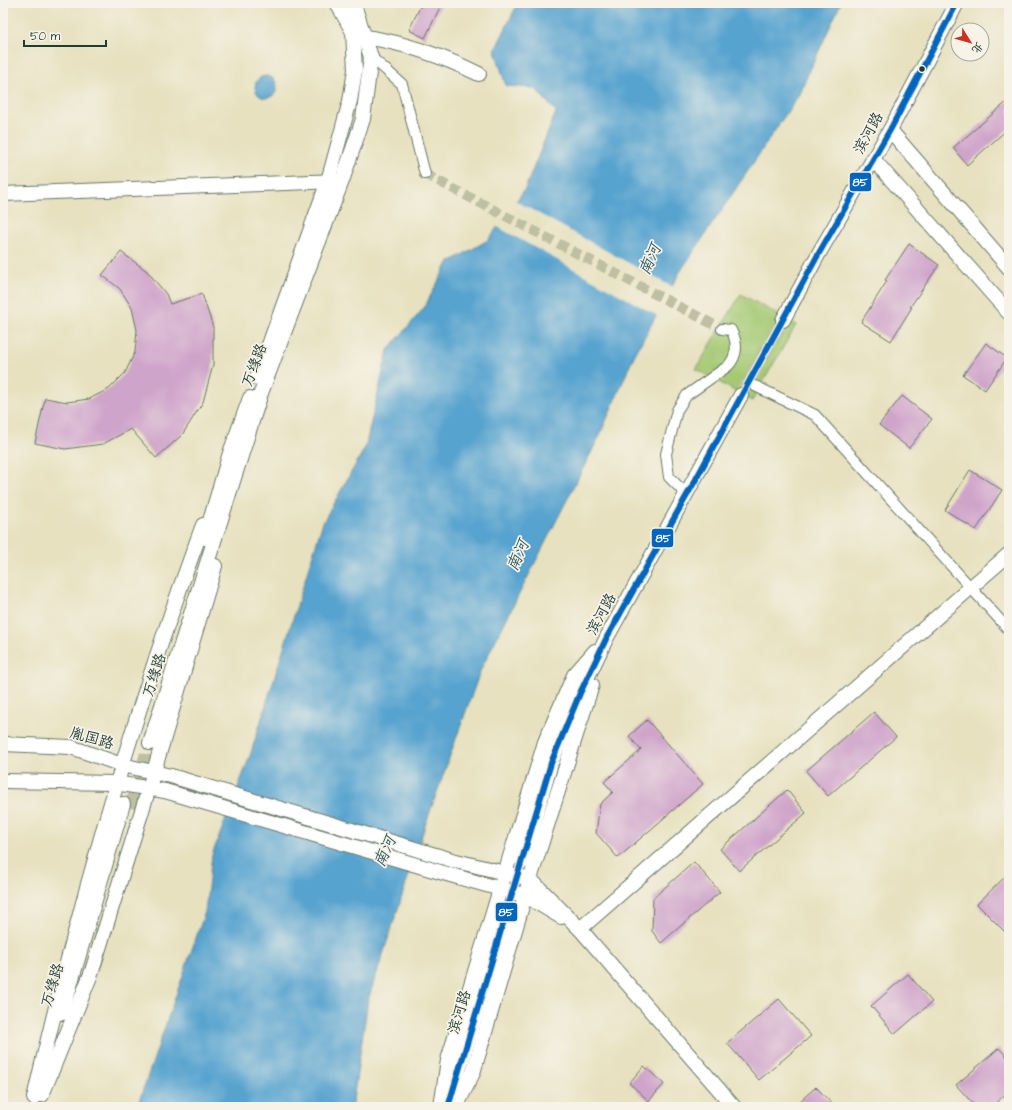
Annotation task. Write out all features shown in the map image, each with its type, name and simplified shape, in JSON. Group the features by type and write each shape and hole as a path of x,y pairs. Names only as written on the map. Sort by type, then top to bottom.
{"main road":[{"name":"万缘路","path":"337,3 353,32 356,70 350,101 328,181 230,453 146,742 261,393 342,181 363,119 371,57 366,37 356,11 349,3"},
{"name":"滨河路","path":"783,320 890,130 957,3"},
{"path":"366,37 396,42 457,63 479,74"},
{"path":"890,130 1009,268"},
{"path":"873,159 1009,313"},
{"path":"3,194 342,181"},
{"name":"滨河路","path":"522,862 551,763 580,693 607,637 687,495 741,395"},
{"path":"36,1102 91,974 209,590 246,438"},
{"path":"36,1102 61,979 115,783 182,582 230,453"},
{"path":"580,928 1009,554"},
{"path":"441,1107 448,1060 545,742 574,675 607,637"},
{"path":"456,1107 473,1073 530,879 607,637"},
{"name":"胤国路","path":"3,744 71,748 122,765 171,776 452,860 530,879"},
{"path":"3,781 115,783 165,791 526,896 580,928"},
{"name":"万缘路","path":"36,1102 127,806"},
{"path":"530,879 580,928 734,1107"},
{"name":"滨河路","path":"448,1107 503,926"}],"street":[{"path":"371,57 402,84 425,174"},
{"path":"687,495 669,477 666,454 677,410 687,395 728,366 733,360 737,345 735,337 731,330 722,329"},
{"path":"756,386 815,415 1009,630"}],"green space":[{"path":"741,294 796,325 752,401 696,369"}],"water":[{"name":"南河","path":"518,3 841,3 798,96 680,272 634,356 600,435 481,669 426,823 368,1000 352,1107 137,1107 205,912 212,855 250,756 323,522 365,448 388,350 424,308 448,263 488,240 525,189 556,112 535,88 506,86 495,50"},
{"path":"266,76 274,79 277,87 274,95 266,98 258,95 255,87 258,79"}],"pier":[{"path":"514,200 674,288 658,316 496,226"}],"building":[{"path":"422,3 442,3 425,38 409,30"},
{"path":"1009,100 1009,128 967,165 953,148"},
{"path":"909,244 939,265 910,307 912,307 891,341 861,322 887,281 885,280"},
{"path":"121,252 147,271 166,294 170,304 202,294 213,327 213,365 203,402 182,435 156,458 131,429 103,444 65,449 35,443 45,398 67,402 89,399 109,389 125,373 135,352 137,330 132,308 120,289 102,275"},
{"path":"986,343 1007,358 985,390 963,375"},
{"path":"902,396 932,419 909,448 879,425"},
{"path":"970,470 1002,490 976,530 945,510"},
{"path":"874,712 896,737 828,796 806,771"},
{"path":"647,720 703,784 618,858 596,833 600,804 613,792 604,782 641,750 629,736"},
{"path":"787,790 806,813 739,871 720,849"},
{"path":"694,862 720,892 661,943 652,931 653,898"},
{"path":"1009,873 1009,936 977,904"},
{"path":"908,974 932,1002 895,1034 871,1006"},
{"path":"779,999 811,1036 759,1080 727,1043"},
{"path":"999,1048 1009,1059 1009,1091 991,1107 976,1107 956,1085"},
{"path":"644,1066 664,1084 649,1101 629,1083"},
{"path":"816,1087 835,1107 806,1107 800,1101"}],"tunnel":[{"path":"425,174 722,329"},
{"path":"741,395 783,320"},
{"path":"131,808 150,743"},
{"path":"503,926 521,864"}],"transit line":[{"name":"85","path":"448,1107 551,763 580,693 607,637 695,481 819,253 890,130 957,3"}]}
